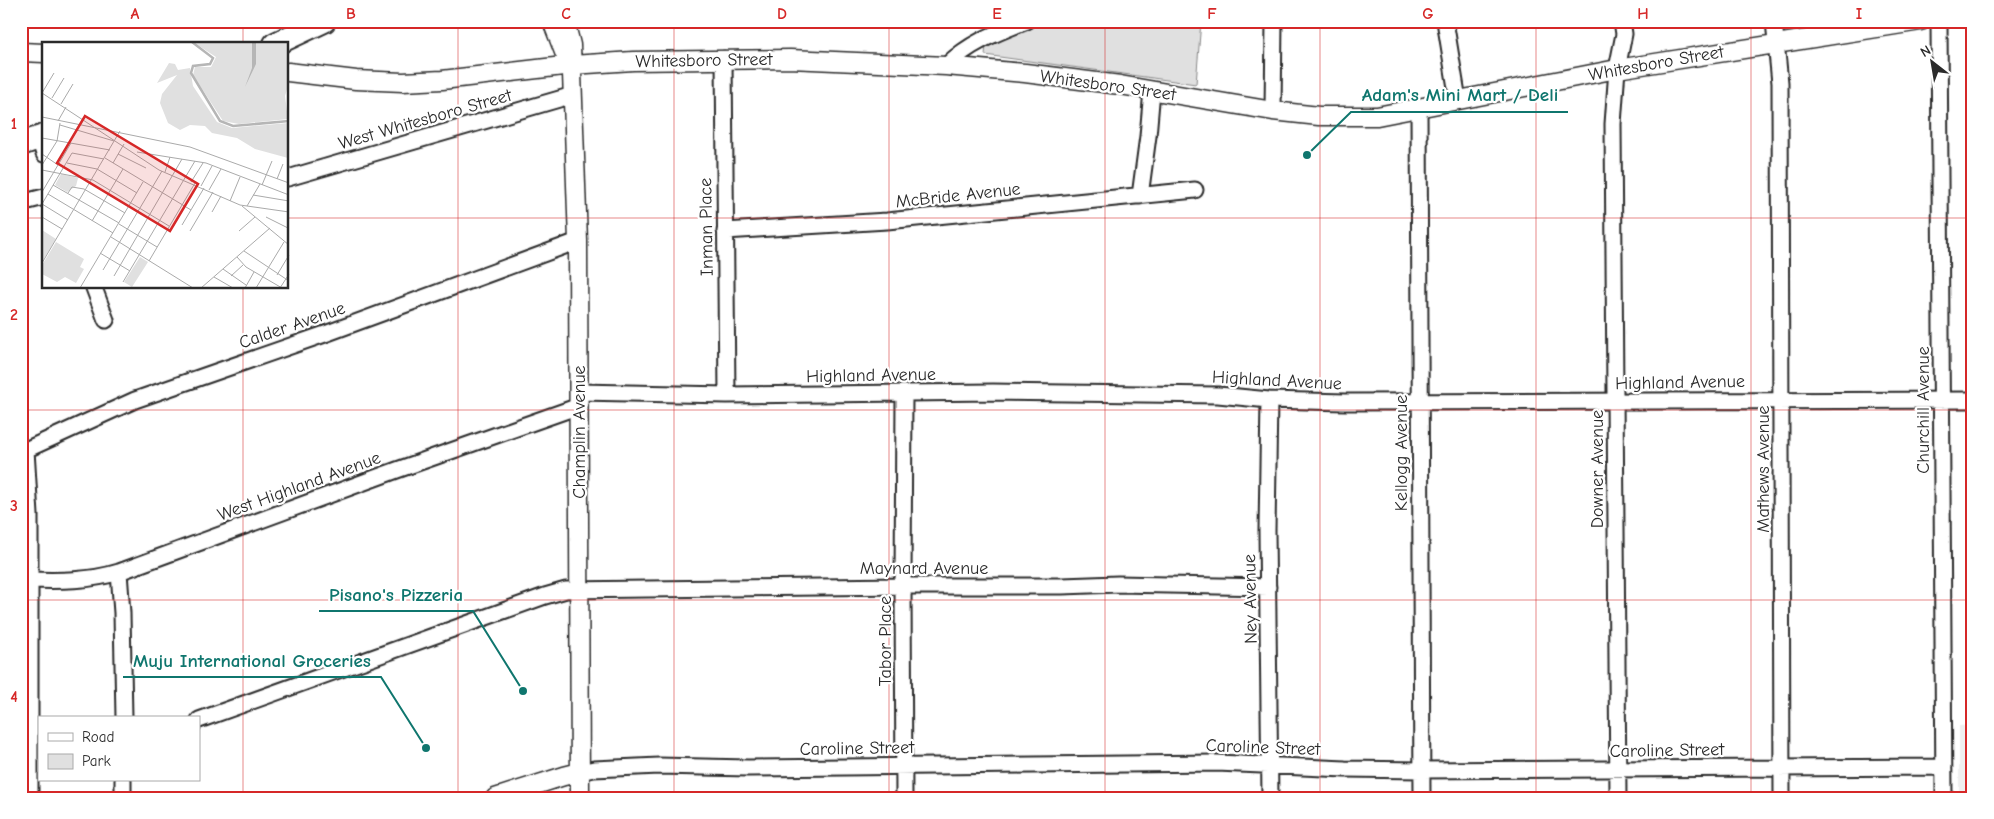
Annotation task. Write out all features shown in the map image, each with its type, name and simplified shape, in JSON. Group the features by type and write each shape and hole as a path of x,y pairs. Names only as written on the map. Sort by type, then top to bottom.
{"main road":[{"path":"279,42 324,21"}],"street":[{"name":"Champlin Avenue","path":"552,21 560,46 572,66"},
{"name":"Champlin Avenue","path":"565,21 571,46 578,241 580,798"},
{"path":"946,66 959,54 987,36 1027,21"},
{"path":"1273,111 1274,21"},
{"path":"1445,21 1458,100"},
{"name":"Downer Avenue","path":"1618,798 1613,124 1618,69 1624,34 1622,21"},
{"name":"Mathews Avenue","path":"1774,21 1780,82 1782,798"},
{"name":"Whitesboro Street","path":"289,72 356,80 403,82 442,80 633,61 790,59 946,66 1025,73 1152,90 1273,111 1319,116 1352,117 1376,116 1618,69 1885,24 1920,21"},
{"name":"Churchill Avenue","path":"1939,21 1944,798"},
{"path":"21,52 42,54"},
{"name":"Inman Place","path":"724,59 727,395"},
{"path":"1140,196 1152,90"},
{"name":"West Whitesboro Street","path":"289,178 573,95"},
{"name":"Kellogg Avenue","path":"1419,108 1422,798"},
{"name":"McBride Avenue","path":"725,231 886,221 1195,190"},
{"path":"21,203 42,198"},
{"name":"Calder Avenue","path":"24,451 135,400 325,334 578,241"},
{"path":"94,289 106,320"},
{"name":"Highland Avenue","path":"579,399 993,392 1188,395 1268,400 1420,403 1973,400"},
{"name":"Tabor Place","path":"904,394 904,798"},
{"name":"West Highland Avenue","path":"29,580 49,581 102,577 119,572 397,470 579,399"},
{"name":"Ney Avenue","path":"1268,400 1270,798"},
{"path":"24,451 30,515 30,798"},
{"path":"119,572 122,613 124,716"},
{"name":"Maynard Avenue","path":"200,720 545,596 579,589 1118,584 1268,587"},
{"name":"Caroline Street","path":"580,772 594,769 659,766 748,768 1217,763 1345,769 1422,770 1781,767 1944,768"},
{"path":"495,798 580,772"},
{"path":"123,798 124,782"}],"shaded area":[{"path":"1973,725 1973,798 1959,798 1959,726"}],"green space":[{"path":"1046,21 1201,21 1196,84 985,55 986,44"}],"place":[{"name":"Adam's Mini Mart / Deli","path":"1307,155"},
{"name":"Pisano's Pizzeria","path":"523,691"},
{"name":"Muju International Groceries","path":"426,748"}]}
